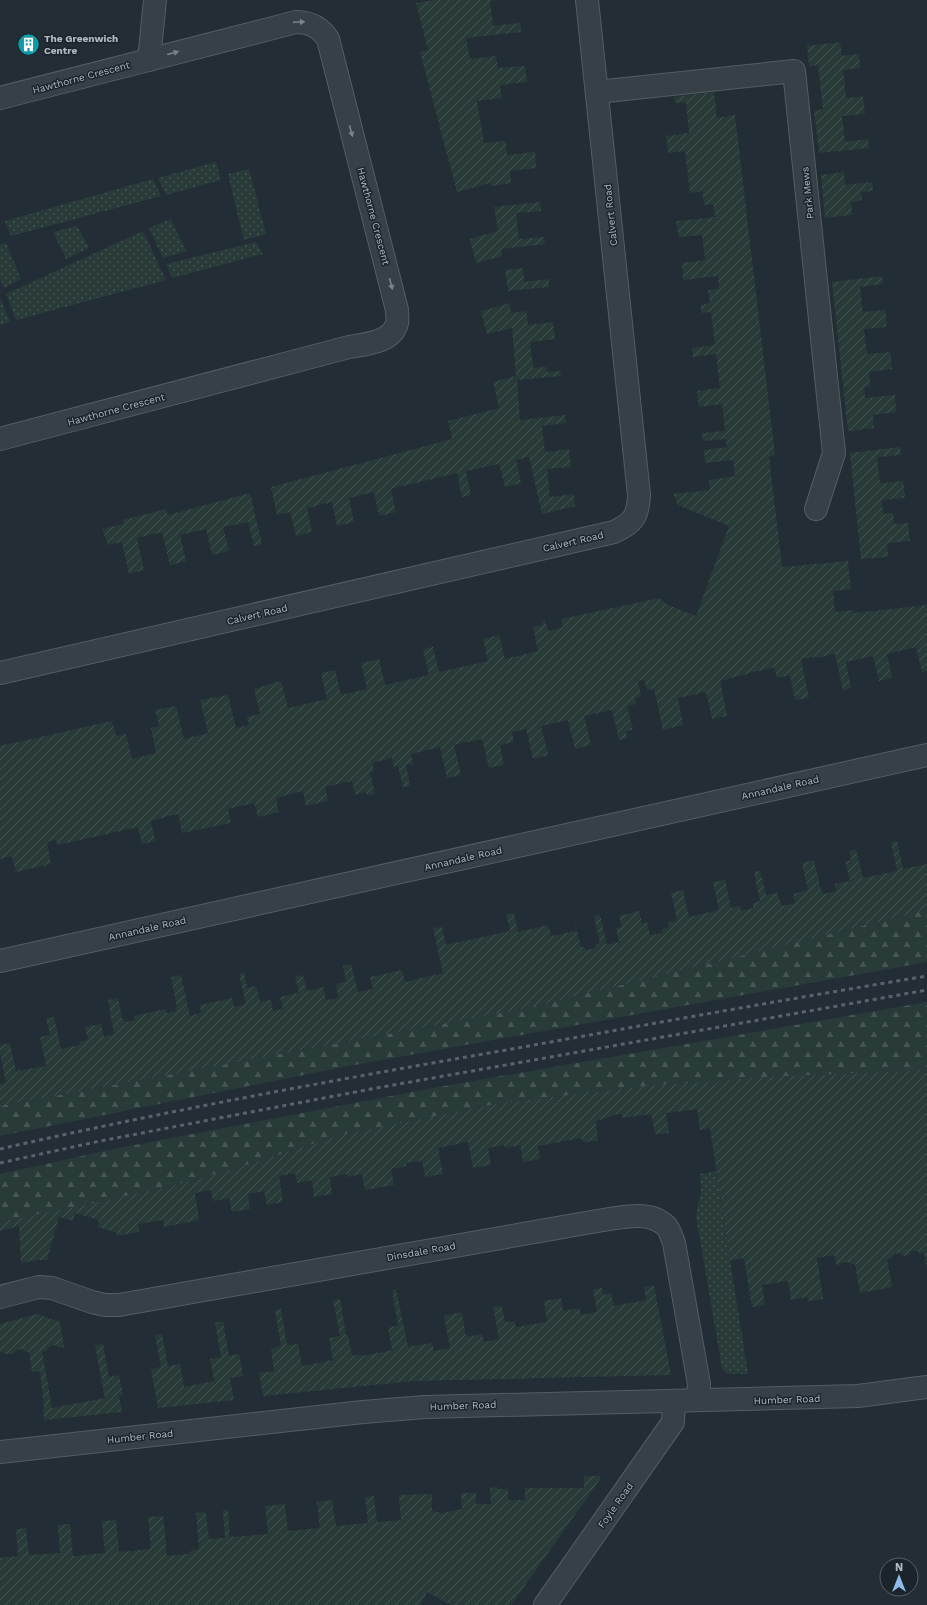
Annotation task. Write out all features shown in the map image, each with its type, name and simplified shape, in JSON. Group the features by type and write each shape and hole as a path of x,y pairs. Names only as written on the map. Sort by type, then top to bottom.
{"street":[{"path":"149,60 155,0"},
{"name":"Calvert Road","path":"0,673 614,532 627,526 638,509 640,495 587,0"},
{"name":"Hawthorne Crescent","path":"0,98 296,22 310,23 324,32 328,39 398,310 397,323 393,331 384,339 373,343 349,347 0,439"},
{"name":"Park Mews","path":"597,92 794,71 834,453 816,509"},
{"name":"Annandale Road","path":"0,961 927,755"},
{"name":"Dinsdale Road","path":"0,1297 39,1288 52,1288 92,1302 104,1305 119,1305 603,1220 632,1216 653,1218 667,1227 674,1244 699,1384 698,1400"},
{"name":"Humber Road","path":"0,1452 363,1412 425,1407 858,1396 927,1387"},
{"name":"Foyle Road","path":"544,1605 673,1422 674,1401"}],"green space":[{"path":"435,0 495,0 490,1 493,26 520,23 521,32 466,38 470,59 496,56 498,68 525,66 527,82 500,85 502,98 477,101 484,143 506,141 507,155 535,152 536,168 510,171 511,183 491,186 490,183 457,192 420,52 428,50 416,3"},
{"path":"840,42 842,56 859,54 860,68 843,70 846,98 863,96 865,114 842,116 845,142 868,139 869,148 819,153 814,111 823,109 818,65 809,66 807,46"},
{"path":"714,92 717,118 735,115 775,455 769,456 782,567 848,561 851,589 833,591 835,612 853,610 854,613 927,605 927,671 922,672 916,647 887,654 892,678 879,681 873,656 846,662 851,688 843,690 835,654 801,659 809,698 795,700 790,675 777,678 774,667 720,681 727,716 712,719 706,692 678,698 683,725 663,730 654,689 647,690 644,680 638,681 641,696 635,698 636,704 627,706 633,730 626,731 627,738 619,740 612,710 584,716 591,745 575,749 568,720 541,726 548,755 533,759 526,729 512,732 514,742 500,745 504,765 489,768 482,739 454,745 461,775 447,778 440,747 411,754 413,764 406,765 410,786 403,787 398,766 394,767 392,758 372,763 374,772 370,773 375,794 367,795 366,792 355,795 352,781 325,787 328,801 306,806 303,791 276,798 279,812 258,817 254,803 228,809 231,823 182,833 178,814 151,821 155,841 142,844 138,827 58,845 56,840 47,842 51,864 16,872 12,856 0,859 0,746 112,721 116,736 126,734 132,759 156,753 151,728 159,726 155,710 176,706 184,739 208,733 200,700 228,695 236,728 249,725 247,717 260,714 254,689 281,681 288,708 327,699 321,673 335,670 341,695 367,689 361,663 379,659 385,685 429,675 423,649 432,647 439,672 488,661 483,639 499,635 505,659 538,651 533,627 543,625 542,621 545,620 548,631 563,627 561,619 659,598 668,605 696,616 729,526 678,505 673,494 710,490 709,480 735,476 733,460 705,463 704,450 727,447 726,439 703,441 702,433 725,431 722,404 699,407 697,391 720,388 716,354 693,357 692,348 715,345 711,312 701,313 701,305 710,303 708,290 719,289 718,276 683,280 682,263 705,260 702,235 679,237 676,221 715,217 713,204 704,205 702,191 690,193 685,151 668,153 666,136 689,133 686,102 675,103 674,97"},
{"path":"216,162 221,180 166,195 158,178"},
{"path":"249,169 266,234 244,240 228,174"},
{"path":"844,172 845,185 872,182 873,191 861,192 862,200 851,202 852,215 825,218 821,175"},
{"path":"153,179 161,196 11,236 5,221"},
{"path":"540,202 541,211 516,213 519,239 544,237 545,244 502,249 502,256 476,263 470,239 498,231 494,207"},
{"path":"171,219 186,251 163,258 149,228"},
{"path":"77,226 89,248 66,259 53,232"},
{"path":"143,231 166,280 16,320 6,294"},
{"path":"256,242 263,254 172,278 166,264"},
{"path":"6,243 21,279 4,288 0,278 0,244"},
{"path":"523,268 524,282 549,279 549,287 508,291 505,270"},
{"path":"882,276 883,284 860,287 863,312 885,310 887,327 864,329 867,354 890,352 892,369 869,372 870,386 864,387 865,398 895,395 896,412 873,415 874,428 848,431 832,282"},
{"path":"0,297 10,322 0,325"},
{"path":"510,303 511,313 526,311 528,325 553,322 555,339 530,342 533,368 546,367 547,372 560,371 561,376 517,380 520,420 565,415 566,423 542,426 545,452 569,449 571,467 547,469 550,497 574,494 575,506 542,514 529,457 516,460 521,483 505,487 499,464 466,471 471,495 462,497 457,473 391,489 396,512 379,516 374,492 349,498 354,522 337,526 332,502 307,508 312,532 296,536 290,512 277,515 271,487 452,439 448,421 499,408 493,382 516,376 512,328 487,334 481,311"},
{"path":"900,447 901,455 877,457 880,483 903,481 905,498 882,500 883,514 893,513 894,524 908,523 910,541 887,543 888,557 861,559 850,453"},
{"path":"250,493 262,544 254,546 248,522 223,527 229,551 212,555 206,529 180,535 186,561 170,565 162,532 137,538 144,570 129,574 122,542 108,545 102,529 124,524 123,520 166,509 168,515"},
{"path":"897,841 903,869 927,864 927,910 527,1008 0,1106 0,1084 6,1083 0,1053 0,1045 10,1043 16,1071 46,1066 40,1037 50,1035 46,1018 54,1017 61,1049 80,1045 79,1042 88,1040 85,1027 101,1024 104,1037 114,1034 108,1000 118,998 122,1018 125,1022 135,1020 134,1016 166,1009 167,1013 176,1011 175,1007 177,1007 171,977 181,975 190,1016 201,1013 200,1005 232,998 234,1007 246,1004 239,974 244,973 247,988 256,986 260,1002 271,1000 273,1011 283,1009 280,997 299,993 295,977 303,975 307,991 323,987 326,1000 338,998 336,984 346,982 343,966 351,964 358,992 373,989 370,977 402,970 405,982 443,973 433,928 442,927 446,945 510,931 506,914 514,913 518,932 548,925 551,936 576,931 574,920 581,947 584,947 587,950 595,948 596,944 600,943 594,916 600,915 607,945 619,942 616,928 622,927 619,916 639,911 642,923 647,922 650,935 663,933 662,929 669,928 668,922 677,920 671,893 683,890 689,917 719,910 713,882 725,880 731,908 740,906 741,911 753,908 753,903 760,901 754,872 760,871 766,895 777,893 782,906 795,903 793,894 808,890 802,863 814,860 823,894 836,891 835,884 850,881 845,862 851,860 849,851 856,850 863,878 897,871 891,842"},
{"path":"927,910 927,962 338,1068 0,1136 0,1106 527,1008"},
{"path":"927,1002 927,1069 769,1077 646,1086 496,1104 340,1135 238,1168 178,1184 91,1204 0,1222 0,1174 114,1149 433,1088"},
{"path":"927,1069 927,1270 924,1253 920,1254 917,1251 911,1251 909,1255 903,1256 900,1253 894,1254 891,1258 887,1259 892,1287 860,1293 855,1264 847,1262 841,1263 837,1266 834,1255 817,1258 823,1299 809,1301 808,1297 791,1300 788,1281 762,1285 765,1305 752,1307 744,1258 730,1261 710,1128 700,1130 697,1109 666,1113 669,1133 655,1134 651,1114 623,1118 621,1113 596,1121 598,1141 582,1142 581,1138 538,1146 540,1159 523,1162 520,1145 505,1148 504,1145 488,1148 491,1165 473,1168 468,1142 438,1148 443,1174 425,1177 422,1161 406,1163 407,1166 391,1169 394,1185 365,1190 362,1174 347,1177 346,1174 330,1177 332,1194 314,1197 312,1180 297,1183 295,1173 279,1176 283,1202 267,1205 264,1191 248,1194 250,1209 232,1212 229,1198 213,1201 211,1190 195,1193 199,1220 164,1227 163,1220 138,1224 139,1232 117,1236 117,1233 98,1227 99,1220 75,1213 73,1221 59,1217 47,1260 21,1263 19,1226 0,1231 0,1222 91,1204 178,1184 238,1168 340,1135 496,1104 646,1086 769,1077"},
{"path":"716,1171 748,1374 725,1373 722,1368 696,1216 701,1190 700,1174"},
{"path":"654,1286 671,1375 414,1381 263,1396 259,1373 274,1371 271,1349 281,1346 275,1310 281,1309 287,1345 298,1344 302,1366 333,1360 329,1338 340,1336 333,1300 340,1299 346,1335 348,1335 352,1356 360,1354 361,1356 392,1350 388,1328 398,1325 392,1290 396,1289 408,1347 432,1343 434,1351 450,1348 444,1316 462,1312 466,1337 482,1334 484,1342 499,1339 493,1307 502,1306 505,1322 514,1321 516,1327 547,1322 544,1301 561,1298 563,1311 579,1308 581,1315 597,1312 593,1289 602,1288 603,1295 611,1293 614,1306 646,1300 644,1287"},
{"path":"37,1314 60,1322 64,1347 59,1348 56,1345 48,1347 46,1351 42,1351 52,1408 105,1398 95,1345 103,1344 109,1377 119,1375 123,1395 119,1395 122,1412 44,1420 40,1371 32,1372 29,1352 22,1349 16,1350 13,1354 5,1354 0,1352 0,1324"},
{"path":"223,1321 229,1356 239,1354 243,1376 230,1378 234,1400 158,1408 151,1369 161,1367 155,1335 162,1334 168,1366 180,1364 184,1387 214,1381 210,1359 221,1357 215,1323"},
{"path":"584,1476 599,1476 601,1478 511,1605 451,1605 427,1592 420,1605 0,1605 0,1558 18,1556 16,1529 26,1528 29,1555 60,1553 58,1525 70,1524 73,1556 105,1553 102,1521 116,1520 119,1552 151,1549 148,1517 163,1516 167,1556 188,1554 192,1550 199,1549 196,1513 206,1512 209,1539 225,1538 223,1510 228,1510 230,1537 268,1534 265,1506 285,1504 288,1531 320,1528 317,1502 332,1500 336,1526 368,1523 365,1497 374,1496 377,1522 401,1520 399,1495 432,1494 432,1511 442,1513 462,1509 461,1493 476,1493 476,1504 491,1504 490,1488 498,1487 498,1489 508,1489 508,1500 525,1500 525,1488 584,1488"}],"railway":[{"path":"0,1149 191,1108 319,1084 927,976"},
{"path":"0,1163 100,1141 371,1089 927,990"}],"place":[{"name":"The Greenwich Centre","path":"29,44"}]}
